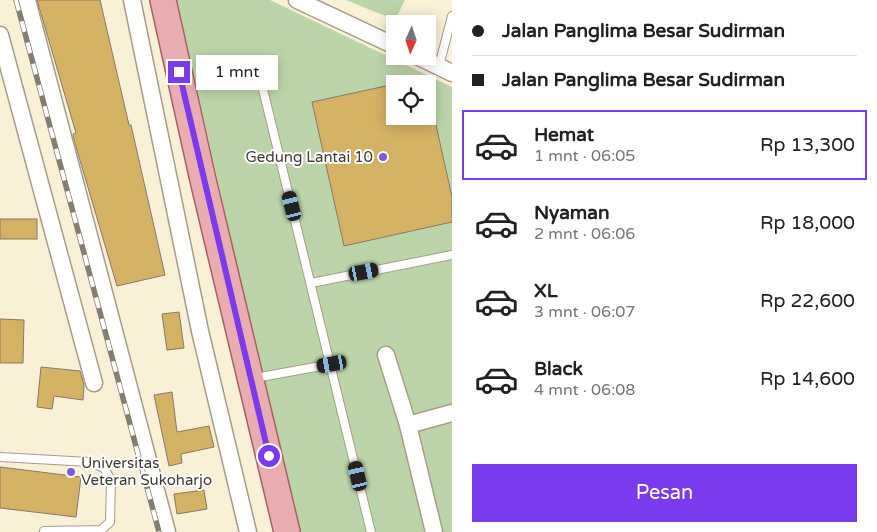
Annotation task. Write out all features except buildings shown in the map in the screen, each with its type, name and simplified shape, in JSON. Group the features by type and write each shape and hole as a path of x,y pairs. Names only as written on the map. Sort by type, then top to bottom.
{"main road":[{"path":"163,0 287,532"}],"street":[{"path":"27,0 167,532"},
{"path":"132,0 200,331 248,532"},
{"path":"297,0 386,42"},
{"path":"0,35 94,383"},
{"path":"386,355 408,425 434,532"},
{"path":"408,425 452,413"}],"lane":[{"path":"445,70 452,16"},
{"path":"259,73 332,364 371,532"},
{"path":"312,283 452,255"},
{"path":"251,379 332,364"},
{"path":"0,457 88,462 104,468 111,480 110,522 100,530 44,531"}],"green space":[{"path":"177,0 270,0 386,55 386,65 406,65 427,75 386,75 386,125 436,125 436,79 452,87 452,532 297,532"},
{"path":"346,0 405,0 398,15 386,16"}],"railway":[{"path":"16,0 159,532"}],"place":[{"name":"Gedung Lantai 10","path":"383,157"},
{"name":"Universitas Veteran Sukoharjo","path":"71,472"}],"route":[{"path":"179,72 269,456"}]}
